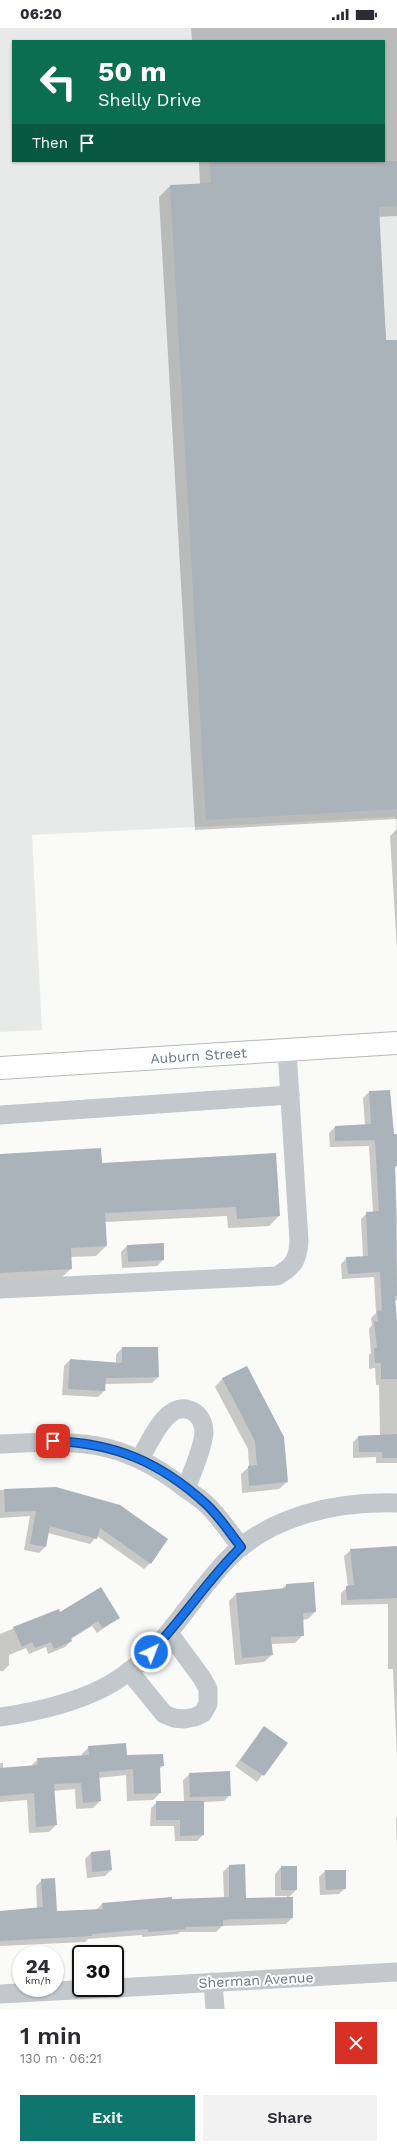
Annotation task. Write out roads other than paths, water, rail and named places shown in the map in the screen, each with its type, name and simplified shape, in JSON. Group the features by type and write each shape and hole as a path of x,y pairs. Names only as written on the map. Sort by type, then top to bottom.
{"main road":[{"name":"Auburn Street","path":"0,1068 397,1043"}],"street":[{"path":"0,1289 277,1276 288,1270 295,1262 298,1255 299,1241 287,1050"},
{"path":"0,1115 290,1095"},
{"path":"140,1459 163,1420 176,1410 182,1409 192,1411 199,1416 203,1423 204,1432 202,1443 186,1489"},
{"path":"0,1444 53,1441 80,1443 114,1449 140,1459 166,1474 206,1504 241,1547"},
{"path":"0,1717 43,1709 105,1688 151,1652 169,1633 226,1561 241,1547 260,1533 303,1515 326,1508 355,1504 397,1503"},
{"path":"128,1671 164,1714 174,1718 184,1719 195,1717 203,1713 208,1704 208,1689 202,1678 169,1633"},
{"name":"Sherman Avenue","path":"124,1987 397,1972"},
{"path":"213,1982 215,2009"},
{"path":"0,1994 72,1990"}]}
